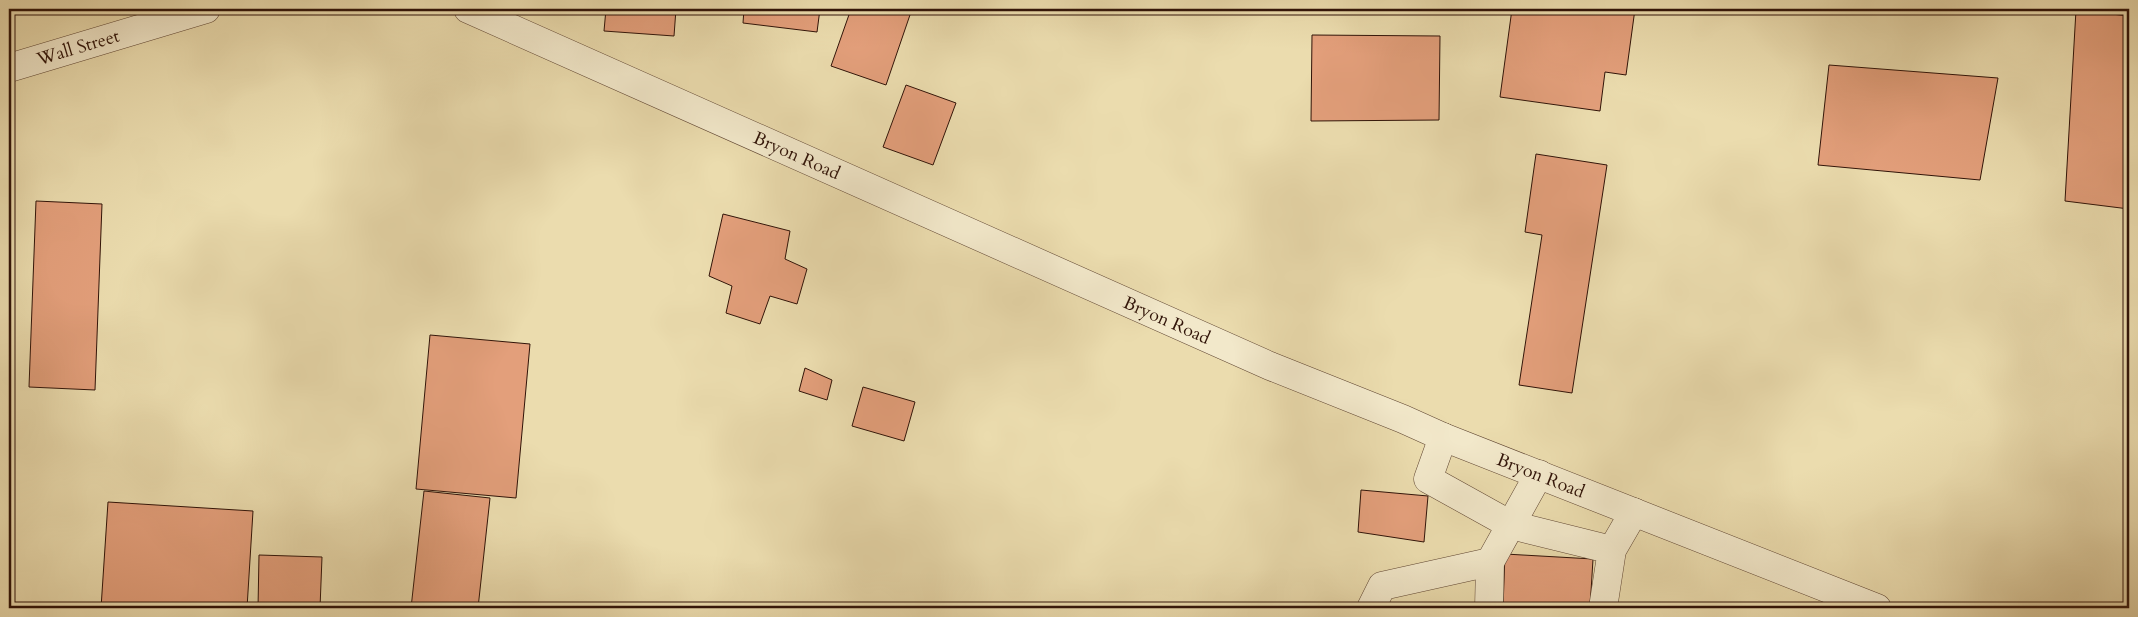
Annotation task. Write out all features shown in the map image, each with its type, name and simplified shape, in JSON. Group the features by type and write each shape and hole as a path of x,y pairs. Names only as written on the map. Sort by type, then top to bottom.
{"street":[{"name":"Wall Street","path":"9,68 206,9"},
{"name":"Bryon Road","path":"468,9 1261,362 1443,437 1877,608"},
{"path":"1443,437 1428,479 1511,526 1612,550"},
{"path":"1489,608 1490,562 1539,474"},
{"path":"1603,608 1612,550 1634,512"},
{"path":"1371,608 1382,586 1490,562"}],"building":[{"path":"606,9 676,9 674,36 604,31"},
{"path":"744,9 820,9 817,32 743,23"},
{"path":"851,9 912,9 886,85 831,66"},
{"path":"1512,9 1635,9 1626,75 1605,72 1600,111 1500,97"},
{"path":"2076,10 2129,16 2129,209 2065,201"},
{"path":"1312,35 1440,36 1439,120 1311,121"},
{"path":"1829,65 1998,78 1980,180 1818,165"},
{"path":"906,85 956,103 933,165 883,147"},
{"path":"1536,154 1607,165 1572,393 1519,385 1542,235 1525,232"},
{"path":"36,201 102,204 95,390 29,387"},
{"path":"723,214 790,231 785,259 807,269 797,304 770,296 760,324 726,313 732,286 709,276"},
{"path":"430,335 530,344 516,498 416,489"},
{"path":"805,368 832,380 827,400 799,391"},
{"path":"863,387 915,402 904,441 852,426"},
{"path":"1361,490 1428,496 1424,542 1358,532"},
{"path":"424,491 490,498 478,608 411,608"},
{"path":"108,502 253,511 247,608 101,608"},
{"path":"9,529 12,529 10,608 9,608"},
{"path":"1505,554 1593,559 1590,608 1503,608"},
{"path":"259,555 322,557 320,608 258,608"}]}
